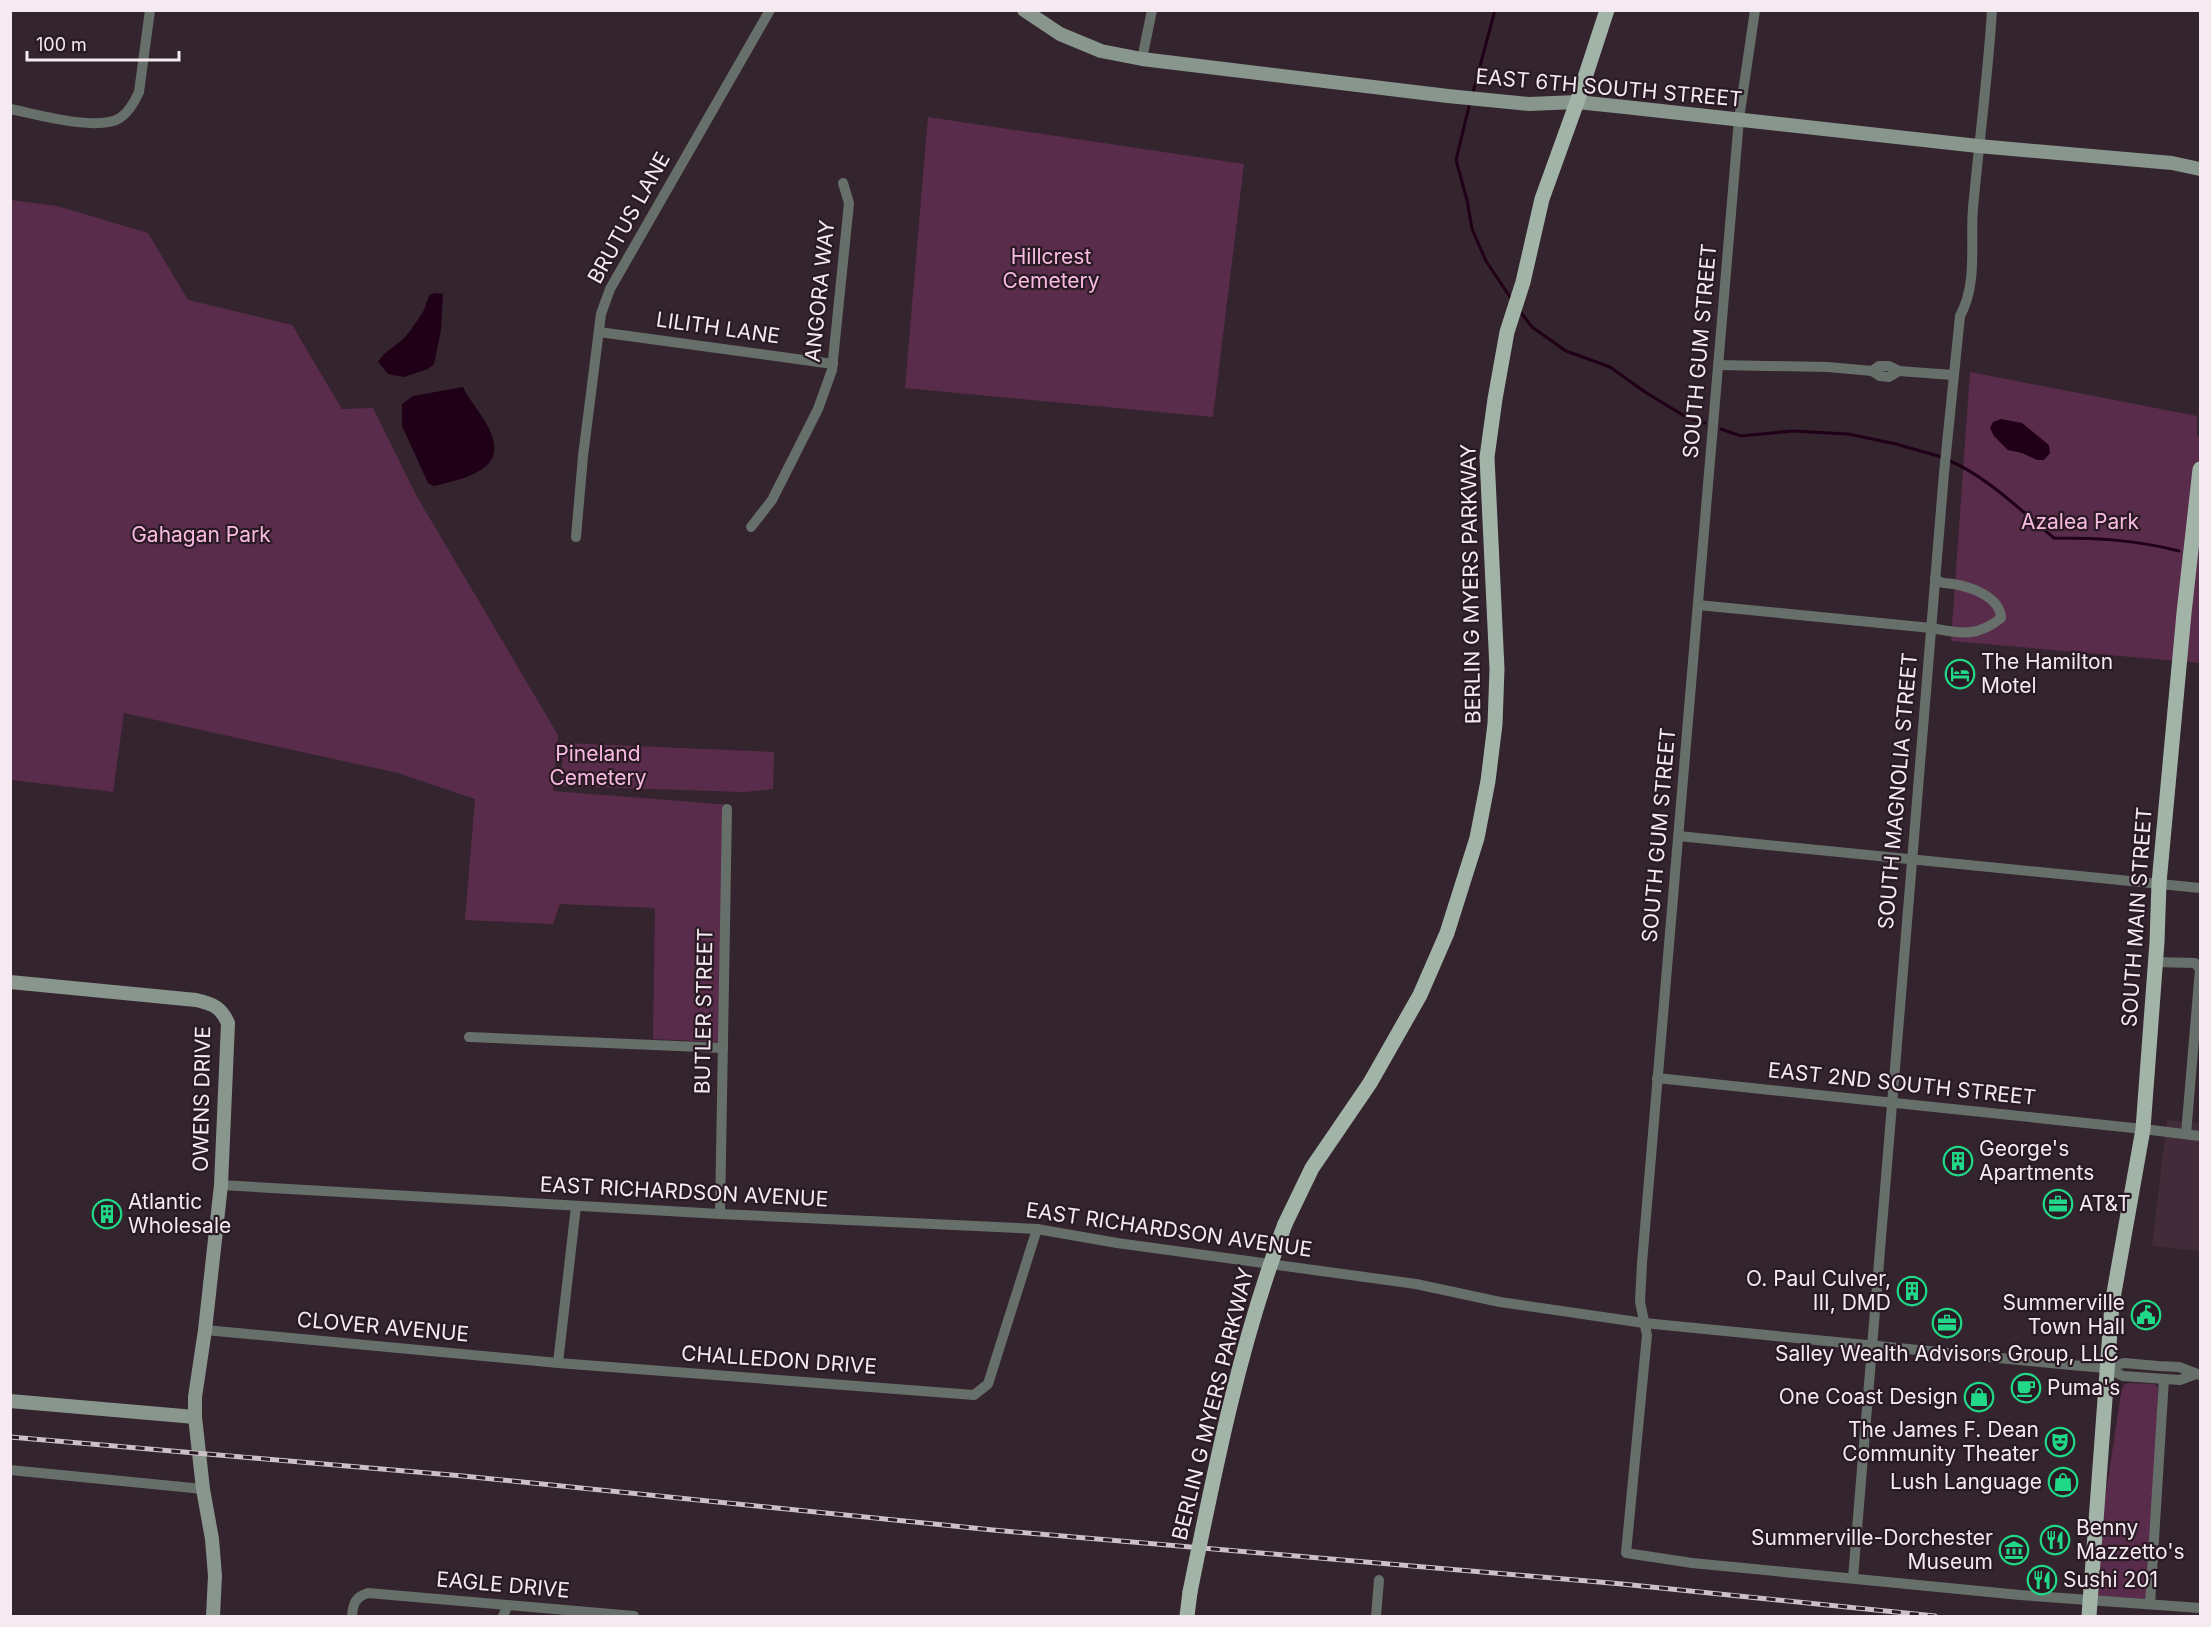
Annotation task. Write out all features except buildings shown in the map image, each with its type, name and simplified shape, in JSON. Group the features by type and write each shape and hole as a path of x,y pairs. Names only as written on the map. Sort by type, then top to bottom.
{"main road":[{"name":"BERLIN G MYERS PARKWAY","path":"1187,1617 1190,1592 1247,1337 1264,1278 1285,1224 1312,1168 1371,1083 1420,995 1447,933 1477,838 1488,781 1495,724 1497,669 1487,457 1495,399 1507,332 1523,282 1542,200 1607,10"},
{"name":"SOUTH MAIN STREET","path":"2089,1617 2106,1368 2115,1276 2143,1129 2159,883 2200,469"}],"street":[{"name":"BRUTUS LANE","path":"576,537 583,456 601,314 610,289 770,10"},
{"name":"EAST 6TH SOUTH STREET","path":"1024,10 1060,34 1091,47 1142,59 1448,96 1529,104 1577,102 1978,146 2172,163 2200,169"},
{"path":"1142,59 1152,10"},
{"name":"SOUTH GUM STREET","path":"1755,10 1739,119 1657,1078 1640,1302 1647,1335 1626,1553 1683,1562 1853,1578"},
{"name":"SOUTH MAGNOLIA STREET","path":"1853,1578 1946,446 1960,316 1967,303 1972,272 1972,213 1992,10"},
{"path":"10,109 98,124 110,123 121,118 139,92 148,11"},
{"name":"ANGORA WAY","path":"751,527 772,500 818,409 833,364 849,203 843,183"},
{"name":"LILITH LANE","path":"599,332 833,364"},
{"path":"1718,365 1828,367 1872,371 1880,376 1889,377 1899,371 1953,375"},
{"path":"1698,605 1931,628 1966,634 1984,629 2001,618 1997,604 1990,598 1974,590 1954,584 1940,583 1935,578"},
{"name":"BUTLER STREET","path":"720,1214 727,809"},
{"path":"1678,836 2200,888"},
{"path":"2155,962 2195,963 2200,969 2186,1134"},
{"name":"OWENS DRIVE","path":"10,982 196,1000 213,1004 223,1011 228,1023 221,1185 195,1397 203,1489 212,1539 215,1576 213,1617"},
{"path":"470,1037 723,1048"},
{"name":"EAST 2ND SOUTH STREET","path":"1657,1078 2200,1136"},
{"name":"EAST RICHARDSON AVENUE","path":"221,1185 720,1214 1037,1229 1117,1243 1416,1284 1500,1302 1644,1323 2106,1368"},
{"path":"558,1363 576,1206"},
{"name":"CHALLEDON DRIVE","path":"558,1363 975,1395 988,1384 1037,1229"},
{"name":"CLOVER AVENUE","path":"205,1330 558,1363"},
{"path":"2106,1368 2124,1363 2179,1367 2198,1375"},
{"path":"2106,1368 2123,1376 2180,1380 2198,1375"},
{"path":"2150,1604 2164,1379"},
{"path":"160,1415 177,1409 195,1397"},
{"path":"10,1401 195,1417"},
{"path":"10,1470 203,1489"},
{"path":"1853,1578 2200,1608"},
{"path":"1376,1617 1379,1580"},
{"name":"EAGLE DRIVE","path":"352,1617 355,1600 360,1595 368,1593 634,1617"},
{"path":"503,1617 508,1605"}],"shaded area":[{"path":"437,293 443,294 441,330 434,364 428,369 404,377 388,374 378,362 406,336 423,312 429,296"},
{"path":"463,387 491,432 494,446 493,457 477,473 434,486 428,483 402,426 402,404 413,396"},
{"path":"2001,419 2022,423 2049,445 2050,453 2044,460 2037,460 2008,450 1994,436 1990,428 1993,422"},
{"path":"2167,1120 2200,1123 2200,1251 2152,1246"}],"green space":[{"name":"Hillcrest Cemetery","path":"928,117 1244,164 1213,417 905,388"},
{"name":"Gahagan Park","path":"11,200 57,206 148,233 188,300 292,325 342,409 373,408 416,495 558,735 553,791 731,805 719,1042 653,1039 655,908 560,904 553,924 465,920 475,799 398,773 124,713 113,792 11,780"},
{"name":"Azalea Park","path":"1970,372 2197,416 2197,436 2200,437 2200,663 1951,641"},
{"name":"Pineland Cemetery","path":"564,743 774,752 773,789 744,792 560,786"},
{"path":"2128,1383 2154,1384 2158,1390 2150,1604 2090,1600 2121,1393 2124,1385"}],"waterway":[{"path":"1472,96 1495,10"},
{"path":"1470,102 1456,160 1472,229 1486,261 1512,300"},
{"path":"1519,310 1532,327 1566,351 1610,367 1686,417 1705,423"},
{"path":"1721,429 1741,436 1792,431 1848,434 1942,457"},
{"path":"1948,460 1990,485 2054,538 2117,540 2179,551"}],"railway":[{"path":"10,1437 463,1476 993,1530 1622,1584 1935,1616"}],"place":[{"name":"The Hamilton Motel","path":"1960,674"},
{"name":"George's Apartments","path":"1958,1161"},
{"name":"AT&T","path":"2058,1204"},
{"name":"Atlantic Wholesale","path":"107,1214"},
{"name":"O. Paul Culver, III, DMD","path":"1912,1291"},
{"name":"Summerville Town Hall","path":"2146,1315"},
{"name":"Salley Wealth Advisors Group, LLC","path":"1947,1323"},
{"name":"Puma's","path":"2026,1388"},
{"name":"One Coast Design","path":"1979,1397"},
{"name":"The James F. Dean Community Theater","path":"2060,1442"},
{"name":"Lush Language","path":"2063,1482"},
{"name":"Benny Mazzetto's","path":"2055,1540"},
{"name":"Summerville-Dorchester Museum","path":"2014,1550"},
{"name":"Sushi 201","path":"2042,1580"}]}
